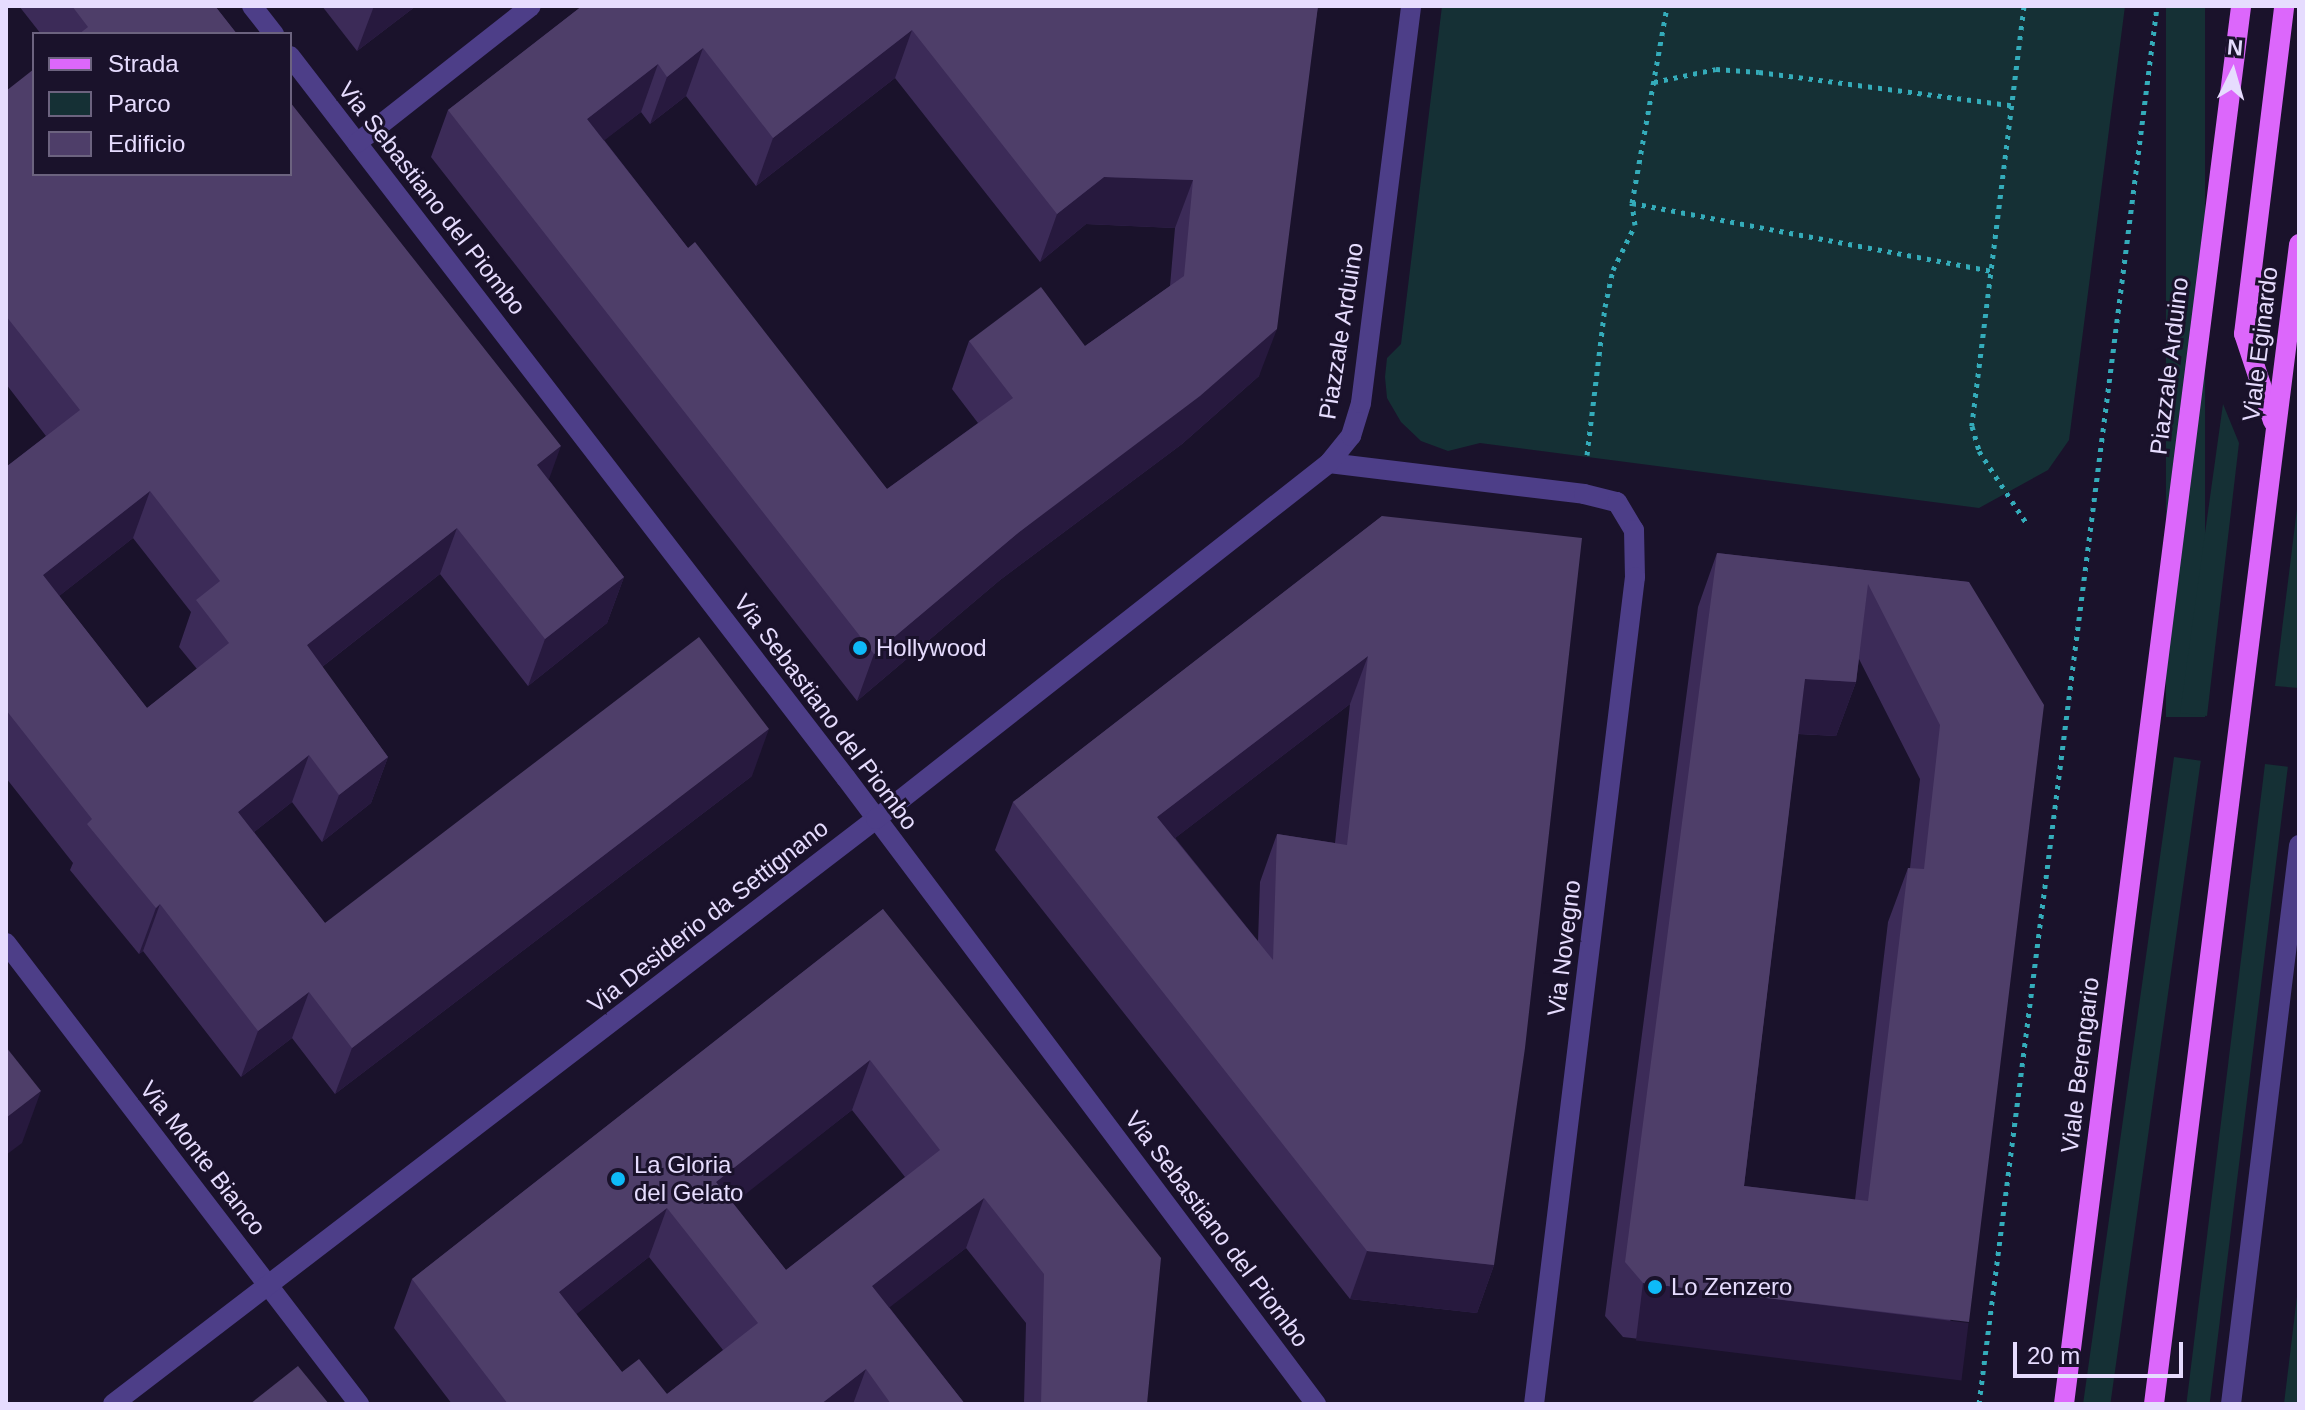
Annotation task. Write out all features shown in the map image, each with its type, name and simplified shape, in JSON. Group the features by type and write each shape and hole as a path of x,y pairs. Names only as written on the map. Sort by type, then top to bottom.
{"main road":[{"name":"Piazzale Arduino","path":"2148,733 2241,6"},
{"path":"2154,1404 2274,449 2272,415 2244,334 2284,6"},
{"name":"Viale Eginardo","path":"2274,449 2299,244"},
{"name":"Viale Berengario","path":"2064,1404 2148,733"}],"street":[{"path":"252,6 272,32"},
{"path":"357,143 531,6"},
{"name":"Piazzale Arduino","path":"1329,463 1351,436 1361,403 1411,6"},
{"name":"Via Sebastiano del Piombo","path":"292,59 876,819 1316,1404"},
{"name":"Via Novegno","path":"1329,463 1617,502 1634,530 1635,577 1534,1404"},
{"name":"Via Desiderio da Settignano","path":"113,1404 876,819 1329,463"},
{"path":"2231,1404 2299,845"},
{"name":"Via Monte Bianco","path":"6,943 359,1404"}],"path":[{"path":"1585,467 1605,307 1613,270 1635,225 1632,203 1667,6"},
{"path":"2024,6 1972,426 1979,451 2027,524"},
{"path":"1979,1404 2157,6"},
{"path":"1654,82 1730,70 2011,105"},
{"path":"1632,203 1991,271"}],"green space":[{"path":"1442,6 2125,6 2069,440 2048,470 1979,508 1480,443 1448,451 1421,441 1401,422 1387,398 1385,377 1387,358 1401,344"},
{"path":"2166,6 2205,6 2205,717 2166,717"},
{"path":"2223,404 2239,443 2207,716 2180,713"},
{"path":"2299,493 2299,688 2275,686"},
{"path":"2174,757 2201,761 2110,1404 2083,1403"},
{"path":"2265,764 2288,767 2210,1404 2186,1404"},
{"path":"2299,1280 2299,1404 2284,1404"}],"building":[{"path":"72,6 215,6 235,32 82,32 88,27"},
{"path":"582,6 1318,6 1277,329 1200,396 1018,533 874,654 448,110","holes":["912,30 1057,214 1104,177 1193,180 1184,276 1085,346 1041,287 969,341 1013,398 887,489 695,242 688,248 587,119 658,64 667,77 703,48 773,138"]},
{"path":"32,71 32,176 292,176 292,105 561,446 537,465 624,577 545,639 457,528 307,645 388,757 339,795 309,755 238,812 325,923 699,637 769,729 352,1048 309,992 258,1031 160,904 156,908 87,824 92,819 6,710 6,467 80,410 6,316 6,91","holes":["150,491 220,581 196,600 229,643 147,708 43,575"]},
{"path":"1382,516 1582,538 1525,1048 1494,1265 1367,1251 1013,802","holes":["1368,656 1347,845 1277,834 1273,960 1157,817"]},
{"path":"1717,553 1969,582 2044,705 1969,1322 1643,1283 1625,1262","holes":["1868,584 1940,725 1924,869 1908,868 1868,1201 1744,1186 1805,679 1856,682"]},
{"path":"883,909 1161,1258 1147,1404 1041,1404 1044,1274 984,1198 872,1286 965,1404 891,1404 866,1369 821,1404 508,1404 412,1279","holes":["870,1060 940,1150 786,1270 716,1182","667,1208 758,1323 667,1394 639,1359 622,1372 559,1292"]},
{"path":"6,1047 41,1091 6,1118"},
{"path":"298,1366 329,1404 250,1404"}],"place":[{"name":"Hollywood","path":"860,648"},
{"name":"La Gloria del Gelato","path":"618,1179"},
{"name":"Lo Zenzero","path":"1655,1287"}]}
